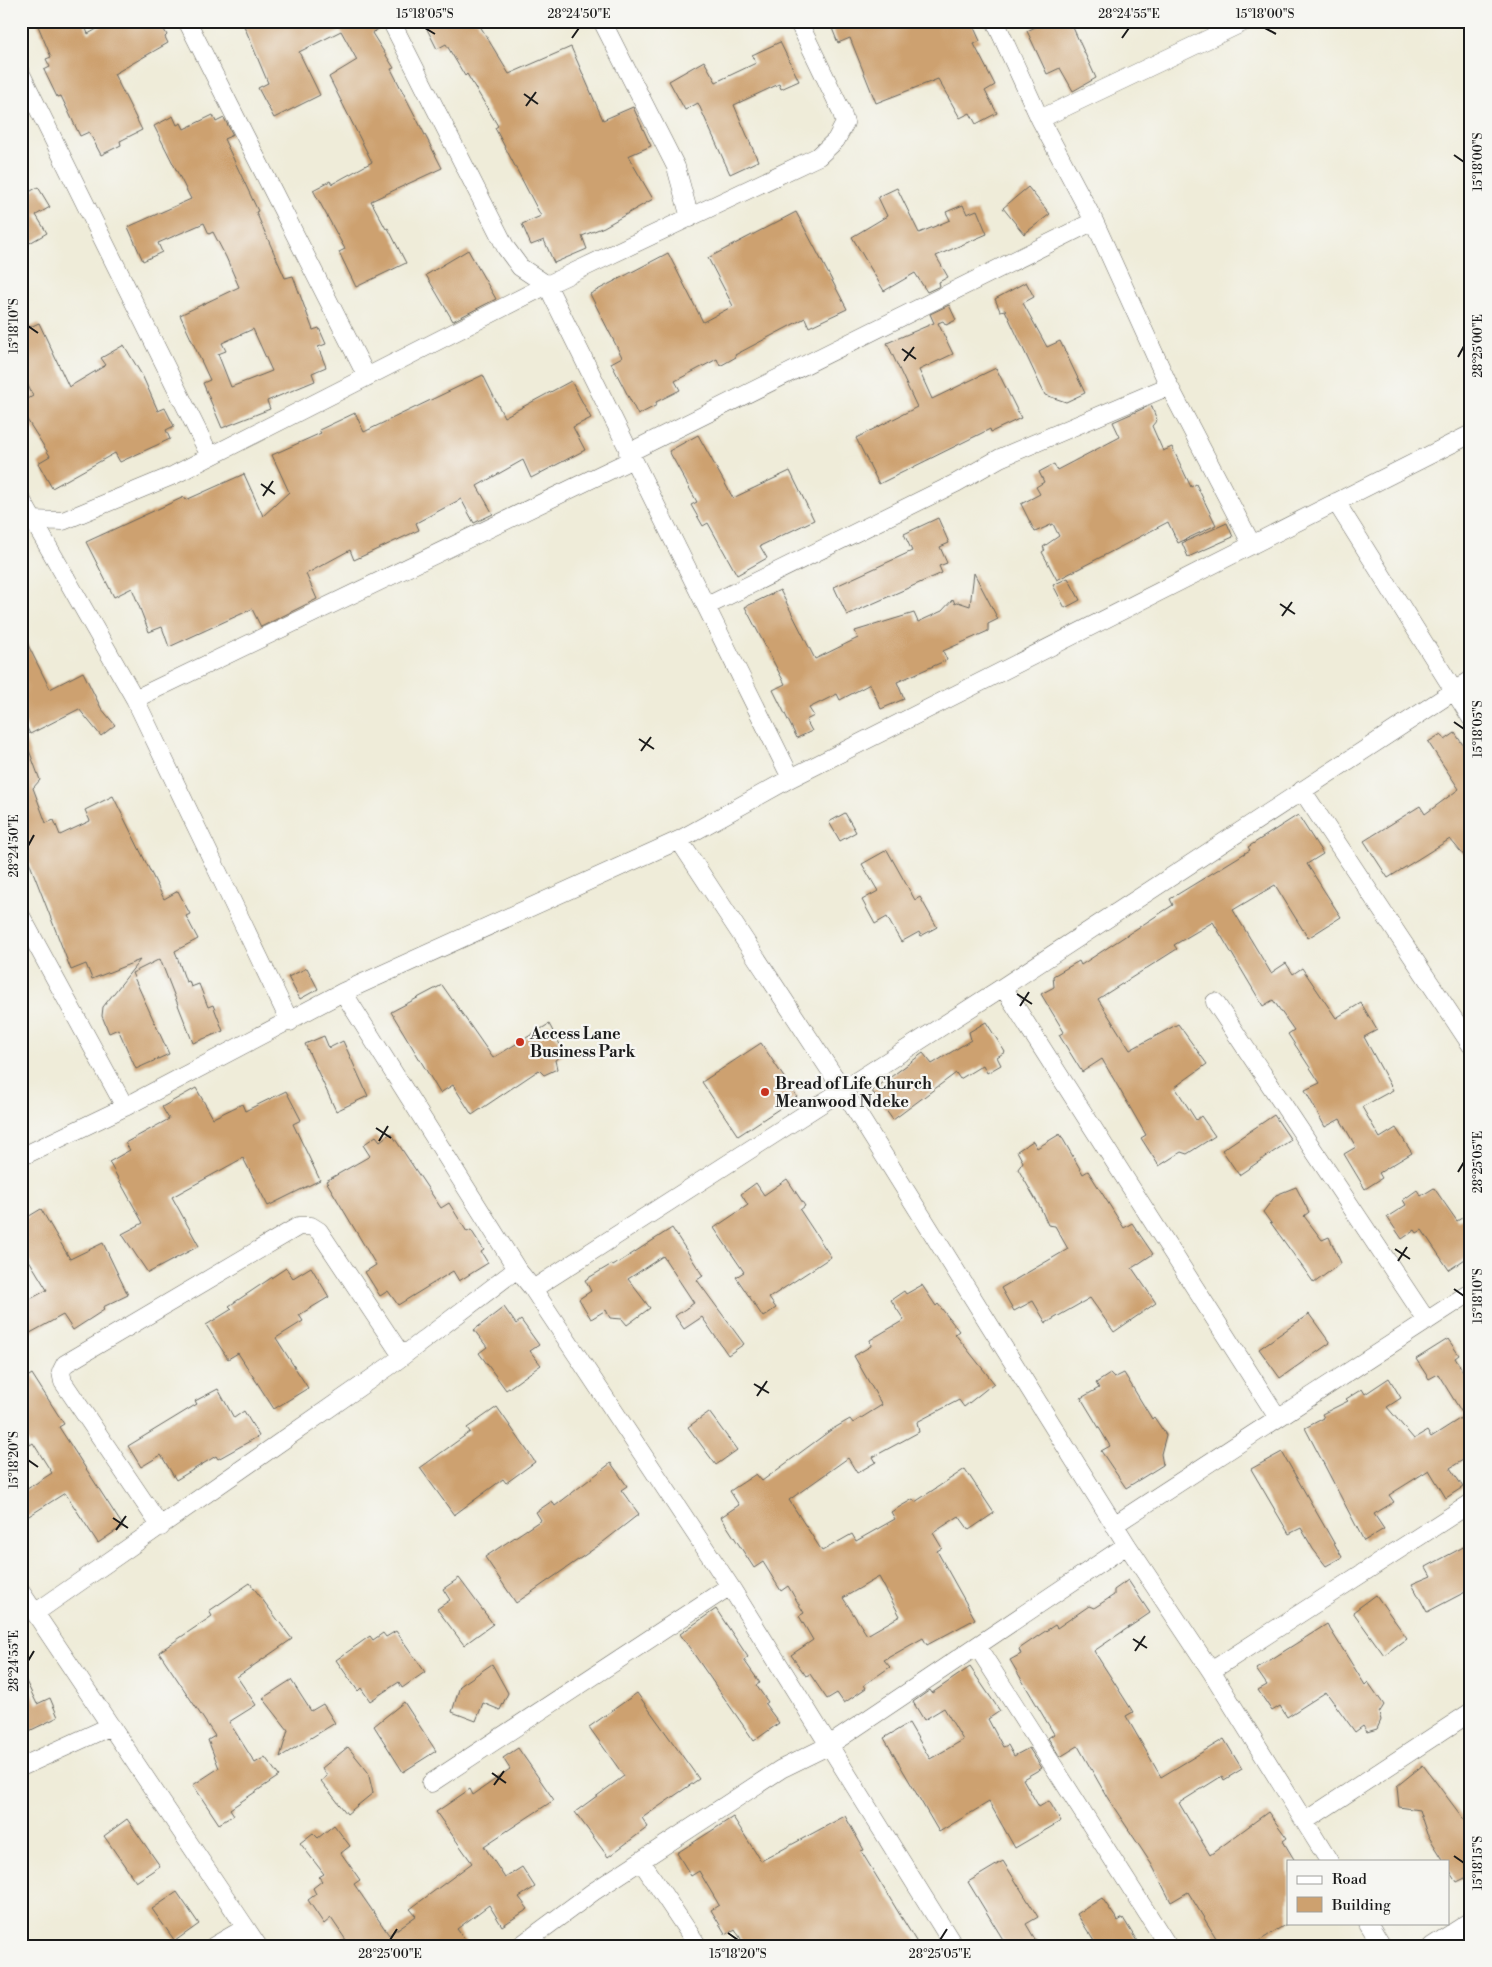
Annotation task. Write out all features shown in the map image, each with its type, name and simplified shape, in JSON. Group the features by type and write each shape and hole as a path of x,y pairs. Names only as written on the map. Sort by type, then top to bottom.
{"street":[{"path":"188,21 368,377"},
{"path":"391,21 506,248 520,267 547,285 630,457 707,606 790,778"},
{"path":"602,21 676,167 690,218"},
{"path":"26,522 63,521 174,475 547,285 819,156 829,148 842,132 845,123 841,110 798,21"},
{"path":"995,21 1040,119 1094,220 1168,386 1252,545"},
{"path":"1040,119 1246,21"},
{"path":"21,74 210,456"},
{"path":"135,699 630,457 1094,220"},
{"path":"707,606 956,483 1000,458 1168,386"},
{"path":"21,1157 125,1107 290,1022 343,992 679,840 790,778 1471,434"},
{"path":"21,499 26,522 135,699 290,1022"},
{"path":"1336,502 1452,692 1471,718"},
{"path":"533,1290 1003,987 1471,680"},
{"path":"1302,790 1471,1045"},
{"path":"679,840 842,1090 1127,1545 1211,1671 1328,1860"},
{"path":"21,916 125,1107"},
{"path":"1003,987 1278,1418"},
{"path":"343,992 517,1269 533,1290 730,1586 954,1946"},
{"path":"1215,1002 1427,1321"},
{"path":"161,1527 63,1382 61,1372 65,1364 299,1226 311,1226 319,1231 402,1356"},
{"path":"35,1613 161,1527 402,1356 517,1269"},
{"path":"1114,1524 1471,1292"},
{"path":"1211,1671 1471,1503"},
{"path":"520,1946 641,1861 780,1769 828,1746 1127,1545"},
{"path":"431,1783 730,1586"},
{"path":"21,1592 258,1946"},
{"path":"976,1646 1168,1946"},
{"path":"1304,1821 1471,1712"},
{"path":"21,1767 111,1726"},
{"path":"641,1861 698,1946"},
{"path":"1432,1946 1471,1921"},
{"path":"1369,1924 1382,1946"},
{"path":"214,1946 245,1928"}],"building":[{"path":"36,21 83,21 88,34 111,21 159,21 167,35 165,37 168,43 114,74 142,130 120,141 121,145 101,155 89,132 80,136 61,96 57,97 44,70 50,67 46,59 51,57"},
{"path":"242,21 380,21 382,27 372,33 394,68 391,69 442,168 371,201 386,229 388,228 406,263 356,287 339,252 345,249 313,190 330,181 332,184 372,162 329,77 357,60 341,31 299,52 320,95 274,118 258,88 268,83"},
{"path":"423,21 477,21 509,74 571,47 603,120 633,107 651,146 628,156 653,199 604,227 582,236 587,249 554,263 544,240 531,245 522,224 541,216 495,128 498,126 467,74 465,76 446,44 437,49"},
{"path":"829,21 971,21 980,41 974,44 995,85 985,91 997,113 976,124 970,113 960,118 938,79 876,103 850,38 838,43"},
{"path":"1048,21 1070,21 1096,78 1073,91 1060,68 1047,74 1027,31"},
{"path":"780,42 799,81 781,89 779,84 734,105 758,161 730,174 698,103 685,110 669,81 704,61 716,82 756,63 752,55"},
{"path":"213,115 216,122 224,118 233,135 224,139 258,211 256,212 285,278 293,276 313,330 319,328 326,344 318,347 326,367 312,373 315,381 267,401 270,409 222,428 203,383 210,380 180,315 239,287 226,257 213,232 209,234 204,223 158,243 162,252 143,261 128,227 191,199 154,126 173,116 177,125 181,123 184,129","holes":["253,329 272,371 231,387 218,354 226,351 222,343"]},
{"path":"38,187 50,207 36,215 47,233 21,248 21,189 24,195"},
{"path":"1028,187 1050,214 1024,234 1003,208"},
{"path":"897,188 919,233 950,220 946,212 963,205 967,214 977,210 987,234 936,256 948,277 939,282 940,286 927,292 915,273 884,291 852,237 887,216 878,197"},
{"path":"796,212 847,309 809,327 805,318 735,355 736,357 720,366 717,359 675,381 680,390 656,402 657,405 638,415 611,363 622,357 590,294 668,253 703,322 733,306 708,258"},
{"path":"468,250 496,299 453,321 426,275"},
{"path":"1026,282 1034,297 1023,303 1047,347 1060,341 1085,393 1066,402 1045,395 1005,310 1000,311 995,299"},
{"path":"949,305 956,320 946,325 943,321 938,323 953,354 919,370 932,399 996,368 1021,418 991,432 990,429 879,484 856,438 917,407 887,343 934,323 930,314"},
{"path":"39,323 69,387 106,365 101,358 124,345 143,377 158,411 165,408 174,426 166,430 170,439 120,462 115,453 52,488 38,463 50,456 21,410 21,403 33,396 21,371 21,331"},
{"path":"483,375 504,417 571,381 591,418 573,427 585,450 531,478 523,460 477,486 493,514 474,523 461,499 416,523 419,530 354,560 350,550 306,574 317,599 261,627 252,609 169,647 162,627 149,632 132,588 114,597 86,542 184,497 186,500 244,474 263,516 289,492 272,455 321,433 319,430 355,413 364,432"},
{"path":"1151,405 1157,420 1152,426 1163,451 1172,447 1191,487 1196,484 1216,525 1178,543 1168,522 1057,580 1042,552 1045,550 1043,547 1059,536 1053,524 1035,532 1021,504 1040,494 1036,487 1044,482 1039,472 1054,464 1057,470 1120,437 1113,422"},
{"path":"698,435 733,498 790,471 814,520 760,546 767,558 737,575 708,523 703,526 691,505 697,502 669,451"},
{"path":"938,518 949,543 940,547 947,563 939,566 942,573 847,615 834,587 912,551 904,534"},
{"path":"1227,523 1233,537 1188,557 1182,543"},
{"path":"974,573 998,619 988,624 988,631 943,651 947,660 897,682 904,699 881,709 870,684 840,700 837,694 809,708 814,716 806,720 812,731 797,738 773,690 785,684 745,607 780,590 815,659 858,638 855,631 914,613 918,622 942,611 953,599 955,604 958,602 970,606"},
{"path":"1068,578 1080,600 1065,608 1053,585"},
{"path":"21,631 50,689 83,672 101,708 115,725 101,736 79,709 30,734 21,716"},
{"path":"1455,733 1471,757 1471,864 1450,839 1388,878 1364,841 1420,806 1425,814 1459,789 1428,742 1441,734 1445,740"},
{"path":"23,734 40,780 33,788 46,823 54,820 60,835 90,821 85,810 113,796 164,899 178,891 190,914 186,916 198,939 175,951 186,982 189,981 191,987 199,984 208,1007 213,1005 223,1031 193,1043 160,959 132,973 169,1054 136,1069 118,1029 109,1033 102,1016 103,1007 140,960 92,979 86,964 71,970 21,841 21,735"},
{"path":"845,813 856,832 840,841 829,822"},
{"path":"1298,815 1323,854 1307,864 1341,917 1308,938 1275,885 1233,910 1271,973 1286,963 1293,974 1302,968 1336,1018 1361,1003 1377,1030 1364,1037 1393,1090 1362,1107 1380,1138 1396,1128 1412,1153 1379,1173 1382,1178 1365,1189 1344,1154 1356,1147 1340,1119 1325,1127 1305,1090 1320,1083 1288,1034 1294,1030 1273,1000 1263,1006 1213,922 1174,945 1177,949 1098,999 1130,1050 1178,1024 1207,1064 1175,1087 1196,1120 1201,1116 1215,1136 1187,1154 1181,1152 1159,1166 1141,1138 1146,1135 1102,1059 1082,1072 1059,1035 1064,1032 1041,994 1054,987 1053,976 1079,961 1081,965 1173,905 1170,899 1250,850 1248,847"},
{"path":"887,850 915,900 920,897 937,927 921,936 919,932 901,942 887,917 875,924 862,900 878,891 862,864"},
{"path":"307,968 318,989 300,999 288,977"},
{"path":"442,985 493,1058 549,1024 565,1054 555,1060 557,1069 544,1075 539,1070 472,1115 453,1085 440,1093 391,1012"},
{"path":"986,1022 1005,1052 997,1057 1001,1065 987,1073 983,1065 960,1079 956,1073 893,1120 872,1091 923,1053 932,1064 971,1040 969,1032"},
{"path":"324,1036 329,1048 343,1041 368,1096 336,1111 305,1044"},
{"path":"761,1043 797,1097 738,1136 702,1082"},
{"path":"196,1088 213,1118 242,1104 245,1111 286,1091 301,1120 293,1124 320,1180 268,1206 243,1158 172,1197 199,1246 148,1273 122,1234 143,1223 109,1162 130,1150 125,1143 169,1119 162,1107"},
{"path":"1274,1115 1291,1140 1239,1175 1222,1150"},
{"path":"391,1133 441,1208 449,1203 467,1232 471,1230 484,1250 481,1252 488,1263 459,1281 453,1271 398,1305 388,1291 380,1296 365,1272 376,1265 326,1181 370,1156 363,1145 376,1136 380,1141"},
{"path":"1060,1134 1083,1174 1088,1171 1124,1228 1132,1223 1153,1254 1132,1268 1156,1303 1114,1332 1090,1298 1046,1323 1033,1301 1014,1311 1001,1288 1068,1249 1055,1226 1048,1225 1018,1169 1023,1162 1017,1151 1033,1141 1037,1148"},
{"path":"787,1179 805,1206 800,1210 831,1257 769,1298 776,1308 763,1317 736,1277 744,1272 714,1228 748,1205 741,1194 756,1183 764,1195"},
{"path":"1296,1187 1309,1212 1304,1216 1322,1240 1329,1237 1341,1263 1314,1283 1263,1212 1276,1195"},
{"path":"1434,1188 1457,1221 1465,1216 1471,1225 1471,1255 1449,1270 1422,1230 1417,1233 1415,1230 1402,1239 1387,1217 1406,1205 1403,1200 1417,1190 1421,1196"},
{"path":"41,1209 70,1259 103,1243 128,1295 103,1307 104,1310 73,1330 63,1315 21,1338 21,1304 47,1290 21,1247 21,1221"},
{"path":"672,1228 703,1276 697,1280 744,1344 728,1355 702,1317 684,1329 675,1316 694,1303 663,1256 628,1279 650,1308 627,1325 622,1319 610,1318 606,1310 591,1319 579,1299 591,1291 585,1280 612,1264 613,1266"},
{"path":"311,1267 329,1297 299,1315 303,1321 276,1338 308,1388 274,1409 238,1353 228,1359 206,1325 232,1309 229,1306 286,1268 293,1278"},
{"path":"922,1285 936,1306 938,1304 959,1331 955,1334 994,1383 964,1407 959,1400 917,1422 919,1432 873,1457 876,1462 857,1473 848,1458 789,1500 822,1551 852,1534 856,1541 895,1519 891,1512 913,1499 915,1502 965,1469 994,1513 969,1530 959,1516 933,1533 942,1548 937,1551 975,1619 927,1645 923,1638 884,1660 890,1667 864,1685 866,1688 844,1703 837,1693 827,1699 810,1674 806,1676 791,1655 813,1640 799,1616 804,1613 788,1586 781,1591 763,1562 754,1568 721,1517 739,1505 730,1491 756,1474 762,1481 831,1430 850,1419 853,1423 882,1405 854,1356 871,1346 870,1340 904,1320 891,1300 904,1291 906,1294","holes":["879,1577 900,1616 867,1635 843,1598"]},
{"path":"504,1307 516,1324 521,1320 539,1345 530,1351 541,1365 506,1390 479,1353 487,1347 474,1330"},
{"path":"1309,1314 1330,1343 1280,1378 1259,1349"},
{"path":"1448,1339 1459,1355 1455,1358 1471,1384 1471,1455 1450,1468 1463,1487 1446,1498 1429,1470 1389,1495 1394,1502 1374,1514 1384,1529 1364,1541 1305,1428 1324,1418 1322,1414 1348,1401 1346,1399 1362,1389 1365,1394 1389,1378 1401,1398 1387,1407 1414,1439 1427,1431 1431,1437 1464,1416 1438,1374 1429,1379 1416,1359"},
{"path":"1124,1373 1152,1419 1154,1417 1166,1435 1161,1454 1163,1465 1126,1488 1101,1451 1110,1446 1081,1398 1099,1388 1096,1383 1110,1374 1114,1378"},
{"path":"32,1374 64,1424 59,1427 123,1526 98,1543 65,1493 21,1521 21,1493 52,1473 33,1443 30,1445 21,1432 21,1381"},
{"path":"218,1389 234,1418 244,1411 259,1436 218,1459 216,1456 176,1480 161,1455 141,1467 128,1446 197,1404 195,1401"},
{"path":"497,1407 535,1462 506,1483 503,1479 454,1515 420,1468 470,1432 467,1428"},
{"path":"709,1412 737,1450 716,1465 688,1427"},
{"path":"1282,1452 1342,1557 1326,1566 1313,1549 1301,1528 1289,1534 1251,1469"},
{"path":"611,1463 627,1486 621,1490 639,1514 598,1546 516,1603 485,1557 541,1520 536,1512 552,1501 555,1506"},
{"path":"1471,1543 1471,1589 1427,1612 1412,1584 1431,1576 1426,1567"},
{"path":"459,1578 493,1624 464,1645 437,1609 450,1600 443,1589"},
{"path":"1128,1580 1150,1613 1094,1651 1133,1712 1126,1716 1161,1777 1224,1739 1242,1769 1224,1780 1222,1776 1179,1803 1210,1855 1268,1812 1287,1838 1283,1841 1294,1860 1287,1860 1287,1924 1251,1946 1221,1946 1188,1892 1171,1902 1152,1865 1107,1797 1078,1746 1060,1757 1048,1738 1054,1734 1010,1660 1021,1654 1019,1649 1055,1625 1057,1628 1089,1606 1094,1608 1114,1595 1114,1590"},
{"path":"250,1583 292,1639 237,1677 256,1705 229,1722 255,1763 265,1757 279,1776 230,1809 234,1815 219,1824 193,1785 219,1768 208,1740 215,1736 159,1652 212,1616 209,1611"},
{"path":"1376,1595 1407,1638 1384,1655 1353,1612"},
{"path":"716,1609 748,1657 744,1660 760,1683 756,1685 768,1702 765,1704 779,1723 754,1741 680,1634"},
{"path":"1327,1624 1365,1685 1368,1682 1384,1705 1379,1713 1381,1720 1377,1729 1367,1732 1363,1726 1355,1732 1326,1692 1287,1717 1280,1706 1272,1711 1258,1690 1267,1685 1256,1669"},
{"path":"396,1631 425,1672 402,1688 399,1682 370,1701 361,1688 358,1691 336,1660 370,1636 373,1640 383,1633 386,1637"},
{"path":"492,1664 508,1693 500,1710 483,1703 476,1721 452,1712 460,1686"},
{"path":"970,1667 1000,1711 988,1719 1003,1747 1008,1745 1014,1756 1029,1748 1042,1768 1023,1779 1039,1807 1049,1801 1061,1821 1015,1848 989,1802 939,1832 884,1738 909,1723 930,1759 963,1740 944,1708 924,1720 913,1702 930,1690 932,1693"},
{"path":"21,1671 37,1704 50,1698 58,1717 21,1735"},
{"path":"291,1680 311,1711 323,1704 335,1723 280,1757 288,1730 263,1698"},
{"path":"637,1693 699,1779 642,1818 648,1827 608,1857 575,1812 624,1776 589,1727"},
{"path":"404,1702 436,1751 403,1772 374,1726"},
{"path":"348,1747 368,1772 373,1793 347,1814 321,1781 327,1776 322,1768"},
{"path":"518,1748 554,1800 484,1846 505,1878 522,1867 535,1887 519,1897 528,1909 502,1926 489,1905 457,1929 470,1946 350,1946 331,1918 324,1924 308,1900 316,1894 313,1888 322,1881 319,1877 324,1874 300,1843 313,1833 318,1838 334,1825 350,1846 341,1853 360,1880 354,1884 389,1935 416,1916 410,1909 472,1863 436,1812 470,1789 473,1795 510,1769 503,1758"},
{"path":"1423,1765 1471,1829 1471,1875 1457,1882 1450,1871 1450,1860 1443,1860 1427,1834 1419,1810 1399,1807 1397,1786"},
{"path":"845,1816 864,1850 861,1851 919,1946 745,1946 735,1929 726,1935 711,1910 719,1905 699,1871 691,1876 677,1853 733,1817 761,1861"},
{"path":"127,1819 160,1866 136,1882 104,1836"},
{"path":"1003,1861 1038,1917 1026,1924 1039,1946 1007,1946 968,1882"},
{"path":"177,1892 199,1924 175,1941 152,1909"},
{"path":"1102,1898 1118,1921 1123,1918 1140,1946 1097,1946 1077,1914"}],"place":[{"name":"Access Lane Business Park","path":"520,1042"},
{"name":"Bread of Life Church Meanwood Ndeke","path":"765,1092"}]}
